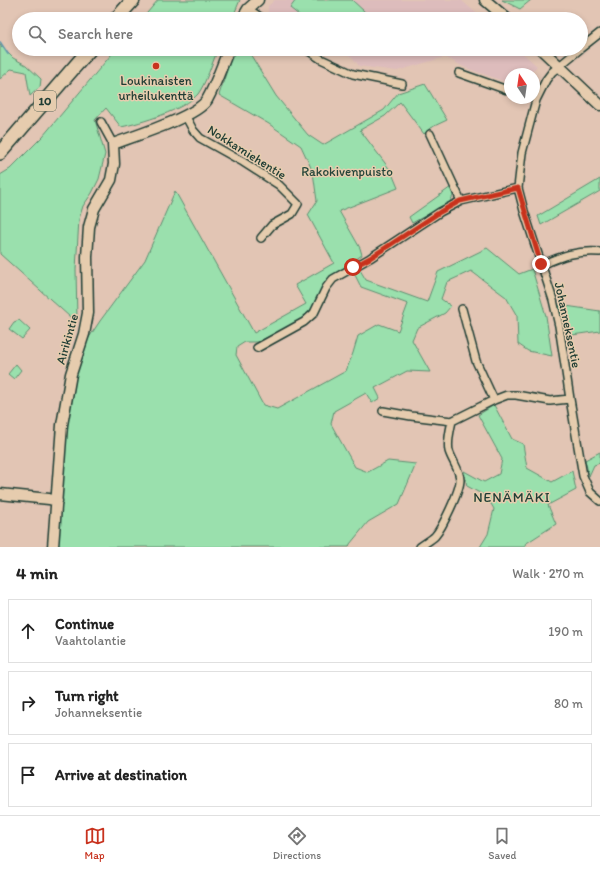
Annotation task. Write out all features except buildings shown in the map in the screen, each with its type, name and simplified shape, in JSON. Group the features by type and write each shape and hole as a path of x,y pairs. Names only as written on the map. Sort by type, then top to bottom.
{"highway":[{"path":"122,12 133,0"},
{"name":"10","path":"0,153 84,56"}],"street":[{"path":"246,12 248,8 258,0"},
{"path":"485,0 499,12"},
{"path":"248,8 253,12"},
{"name":"Johanneksentie","path":"588,42 600,33"},
{"path":"113,144 197,110 206,101 226,56"},
{"path":"316,56 353,74 402,84"},
{"path":"549,56 600,105"},
{"name":"Johanneksentie","path":"540,89 559,65 570,56"},
{"path":"459,73 504,89"},
{"name":"Johanneksentie","path":"532,104 522,153 518,188 553,300 559,326 584,476 590,492 600,501"},
{"name":"Nokkamiehentie","path":"185,116 193,130 200,138 243,162 279,185 298,204 292,214 272,225 261,238"},
{"name":"Airikintie","path":"54,547 62,425 71,374 84,334 88,313 87,257 89,227 94,209 111,180 114,164 113,144 101,122"},
{"path":"430,134 460,201"},
{"path":"257,348 304,322 314,313 326,288 333,279 370,258 440,212 460,201 518,188"},
{"path":"541,264 568,254 578,252 600,252"},
{"path":"462,310 476,361 494,400"},
{"path":"383,411 452,421 507,395 516,395 550,401 570,399"},
{"path":"420,547 434,537 438,532 458,490 460,482 459,476 449,446 452,421"},
{"path":"0,494 57,501"}],"shaded area":[{"path":"275,0 461,0 475,12 268,12 268,6"},
{"path":"350,56 526,56 537,66 535,68 504,68 504,81 466,68 445,57 397,71 359,66"}],"green space":[{"path":"158,0 240,0 235,12 148,12"},
{"path":"296,0 352,0 365,12 295,12 290,8"},
{"path":"502,0 531,0 520,9"},
{"path":"0,45 13,58 26,65 41,79 40,87 30,96 26,72 11,69 0,79"},
{"path":"110,56 215,56 201,90 191,100 183,105 162,115 121,127 106,108 95,120 105,154 99,179 83,206 79,219 76,269 77,320 70,317 0,254 0,175 10,169 43,136"},
{"name":"Rakokivenpuisto","path":"232,56 251,56 276,96 308,135 323,145 384,110 398,93 425,84 447,120 430,128 424,134 400,102 385,116 360,130 391,171 398,188 339,211 360,248 362,255 326,280 314,305 307,315 297,322 258,342 245,342 237,347 236,355 263,405 277,409 346,371 358,336 379,324 398,331 408,304 361,287 354,273 360,270 366,280 427,302 438,272 487,248 519,274 532,269 546,316 552,356 528,351 518,344 517,316 506,297 471,271 447,282 441,299 451,306 445,313 417,328 412,340 430,372 407,371 375,388 380,398 372,403 366,393 334,411 331,424 355,467 368,472 388,461 416,464 399,504 368,522 349,547 58,547 64,453 75,374 86,342 145,260 175,191 254,333 306,304 295,285 334,263 308,215 317,201 313,172 301,146 269,124 219,95"},
{"path":"600,179 600,191 541,225 538,216"},
{"path":"451,187 453,196 449,203 412,223 409,217"},
{"path":"559,305 600,311 600,331 565,336"},
{"path":"19,320 30,330 22,339 9,329 14,322"},
{"path":"16,364 21,370 14,379 8,374"},
{"path":"494,405 512,439 523,444 527,468 552,482 572,471 576,490 548,505 556,524 525,544 526,547 480,547 488,534 494,509 487,497 467,486 464,471 484,482 499,474 502,459 478,415"},
{"path":"600,452 600,463 594,465 589,476 585,460"}],"waterway":[{"path":"0,42 8,54"}],"place":[{"name":"Loukinaisten urheilukenttä","path":"156,66"}],"district":[{"name":"NENÄMÄKI","path":"512,497"}],"route":[{"path":"353,267 370,258 440,212 460,201 518,188 541,264"}]}
